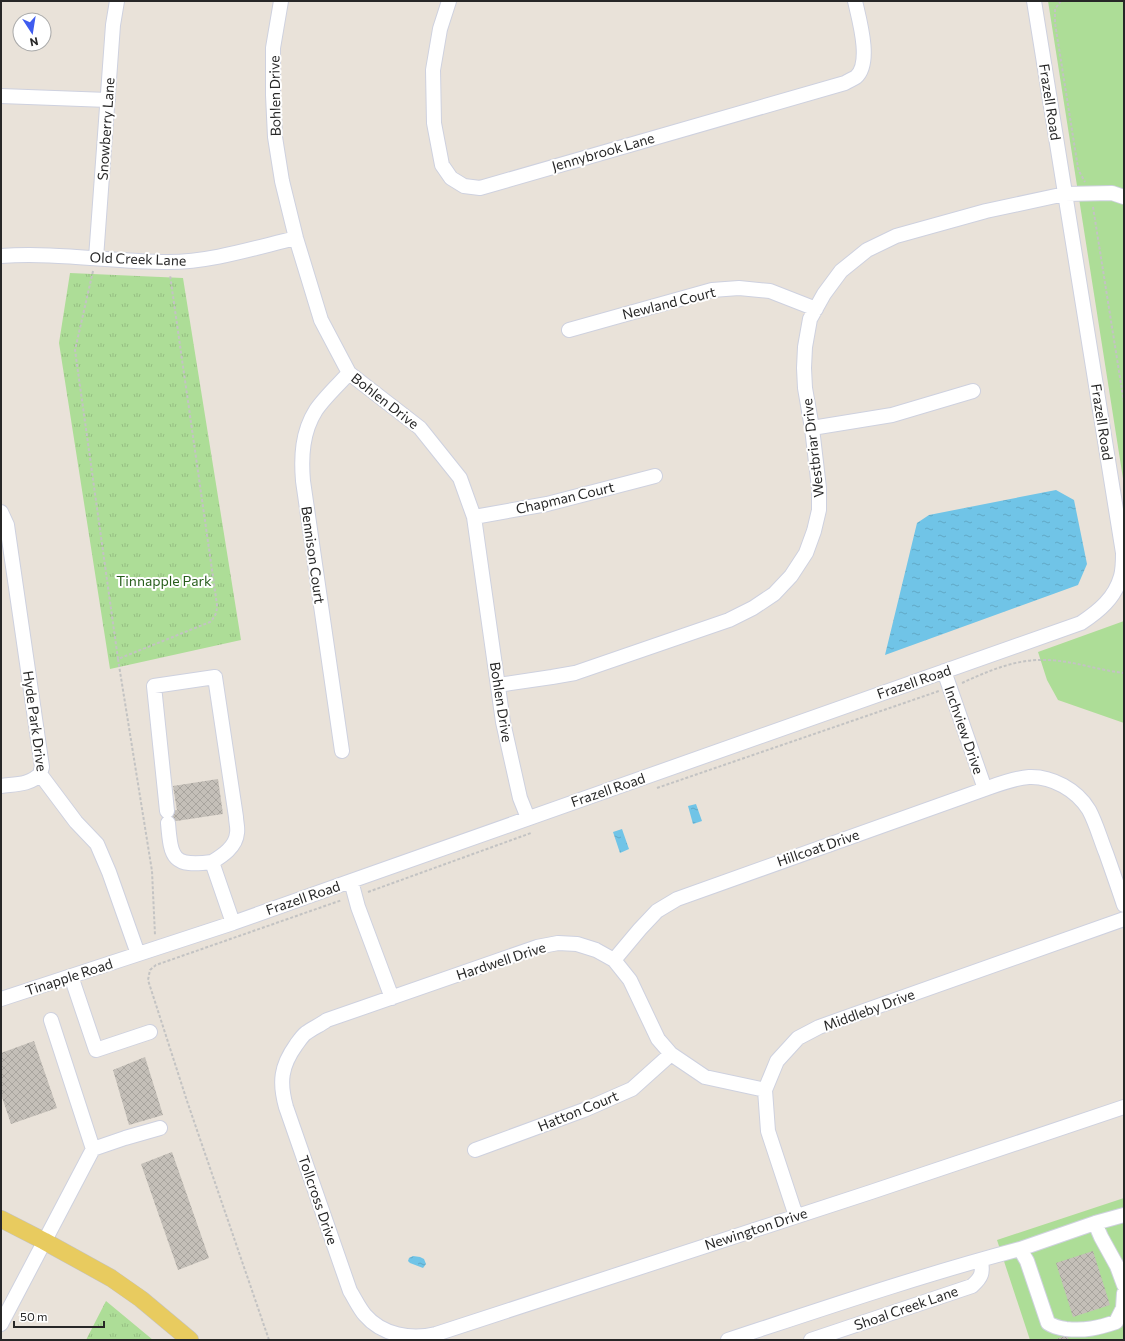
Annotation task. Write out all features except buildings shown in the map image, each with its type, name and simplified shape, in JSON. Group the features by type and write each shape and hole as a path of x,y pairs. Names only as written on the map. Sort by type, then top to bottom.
{"main road":[{"path":"1,1219 112,1278 141,1299 190,1340"}],"street":[{"name":"Snowberry Lane","path":"96,258 113,25 117,1"},
{"name":"Bohlen Drive","path":"281,1 273,48 275,137 282,181 296,238 321,320 349,373 420,428 460,478 474,517 503,722 520,798 528,818"},
{"name":"Jennybrook Lane","path":"449,1 440,29 433,70 434,123 442,165 451,178 464,186 480,188 845,83 857,76 864,65 864,52 856,1"},
{"name":"Frazell Road","path":"138,954 233,923 1081,623 1098,612 1112,596 1121,576 1123,553 1034,1"},
{"path":"1,96 108,100"},
{"name":"Westbriar Drive","path":"498,685 552,678 575,673 728,620 753,608 774,594 791,576 806,553 814,531 819,510 819,488 812,428 805,388 804,368 805,348 810,320 824,294 841,272 867,250 896,236 986,211 1065,194 1112,193 1124,197"},
{"name":"Old Creek Lane","path":"1,256 50,255 168,262 187,261 226,255 296,238"},
{"name":"Newland Court","path":"569,330 712,290 739,288 770,291 816,309"},
{"name":"Bennison Court","path":"342,751 302,481 301,464 308,425 316,409 349,373"},
{"path":"812,428 892,415 973,391"},
{"name":"Chapman Court","path":"474,517 547,504 655,476"},
{"name":"Hyde Park Drive","path":"1,512 6,525 42,767 40,774 76,822 97,844 109,872 138,954"},
{"name":"Inchview Drive","path":"944,671 985,789"},
{"path":"215,677 236,817 237,834 233,845 222,856 212,862 195,864 183,862 175,857 170,846 154,686 215,677"},
{"path":"1,786 35,780 40,774"},
{"name":"Hillcoat Drive","path":"614,960 657,911 677,899 985,789 1015,779 1031,777 1055,782 1069,789 1079,797 1088,809 1095,823 1124,905"},
{"path":"212,862 233,923"},
{"path":"351,881 358,907 392,998"},
{"name":"Middleby Drive","path":"796,1216 768,1131 765,1090 777,1061 798,1038 819,1027 1124,920"},
{"name":"Hardwell Drive","path":"289,1056 305,1034 327,1020 537,947 558,943 577,944 596,950 614,960 630,980 658,1039 671,1054 705,1077 765,1090"},
{"name":"Tinapple Road","path":"1,999 138,954"},
{"path":"71,976 96,1050 150,1032"},
{"path":"51,1020 93,1149"},
{"name":"Hatton Court","path":"474,1150 584,1110 632,1089 671,1054"},
{"name":"Tollcross Drive","path":"289,1056 283,1068 282,1094 350,1291 364,1314 374,1325 386,1331"},
{"name":"Newington Drive","path":"386,1331 406,1337 436,1334 1124,1107"},
{"path":"1,1324 93,1149 160,1128"},
{"path":"728,1340 881,1290 1020,1249 1124,1215"},
{"path":"1096,1223 1101,1237 1117,1266 1124,1286"},
{"path":"1020,1249 1027,1262 1048,1323 1054,1327 1081,1330 1099,1328 1116,1322 1123,1308 1124,1294"},
{"name":"Shoal Creek Lane","path":"811,1340 972,1286 980,1279 982,1270 981,1260"}],"path":[{"path":"1061,1 1055,8 1055,23 1070,120 1078,168 1091,194 1124,403"},
{"path":"96,258 75,350 118,659 152,871 154,933"},
{"path":"118,659 210,622 215,618 217,611 168,262"},
{"path":"655,788 949,687 979,674 1002,667 1034,660 1045,660 1124,673"},
{"path":"269,1340 162,1027 148,980 150,970 163,962 355,896 531,832"}],"green space":[{"path":"1048,1 1124,1 1124,485"},
{"name":"Tinnapple Park","path":"70,273 183,278 241,640 110,669 59,343"},
{"path":"1124,621 1124,723 1058,700 1047,680 1038,652"},
{"path":"1124,1198 1124,1340 1030,1340 997,1240"},
{"path":"106,1301 153,1340 86,1340"}],"water":[{"path":"1056,490 1074,500 1087,564 1078,585 885,655 917,523 929,515"},
{"path":"696,804 702,821 693,824 688,806"},
{"path":"622,829 629,849 620,853 613,832"},
{"path":"413,1256 424,1259 426,1264 423,1268 408,1261 409,1258"}]}
